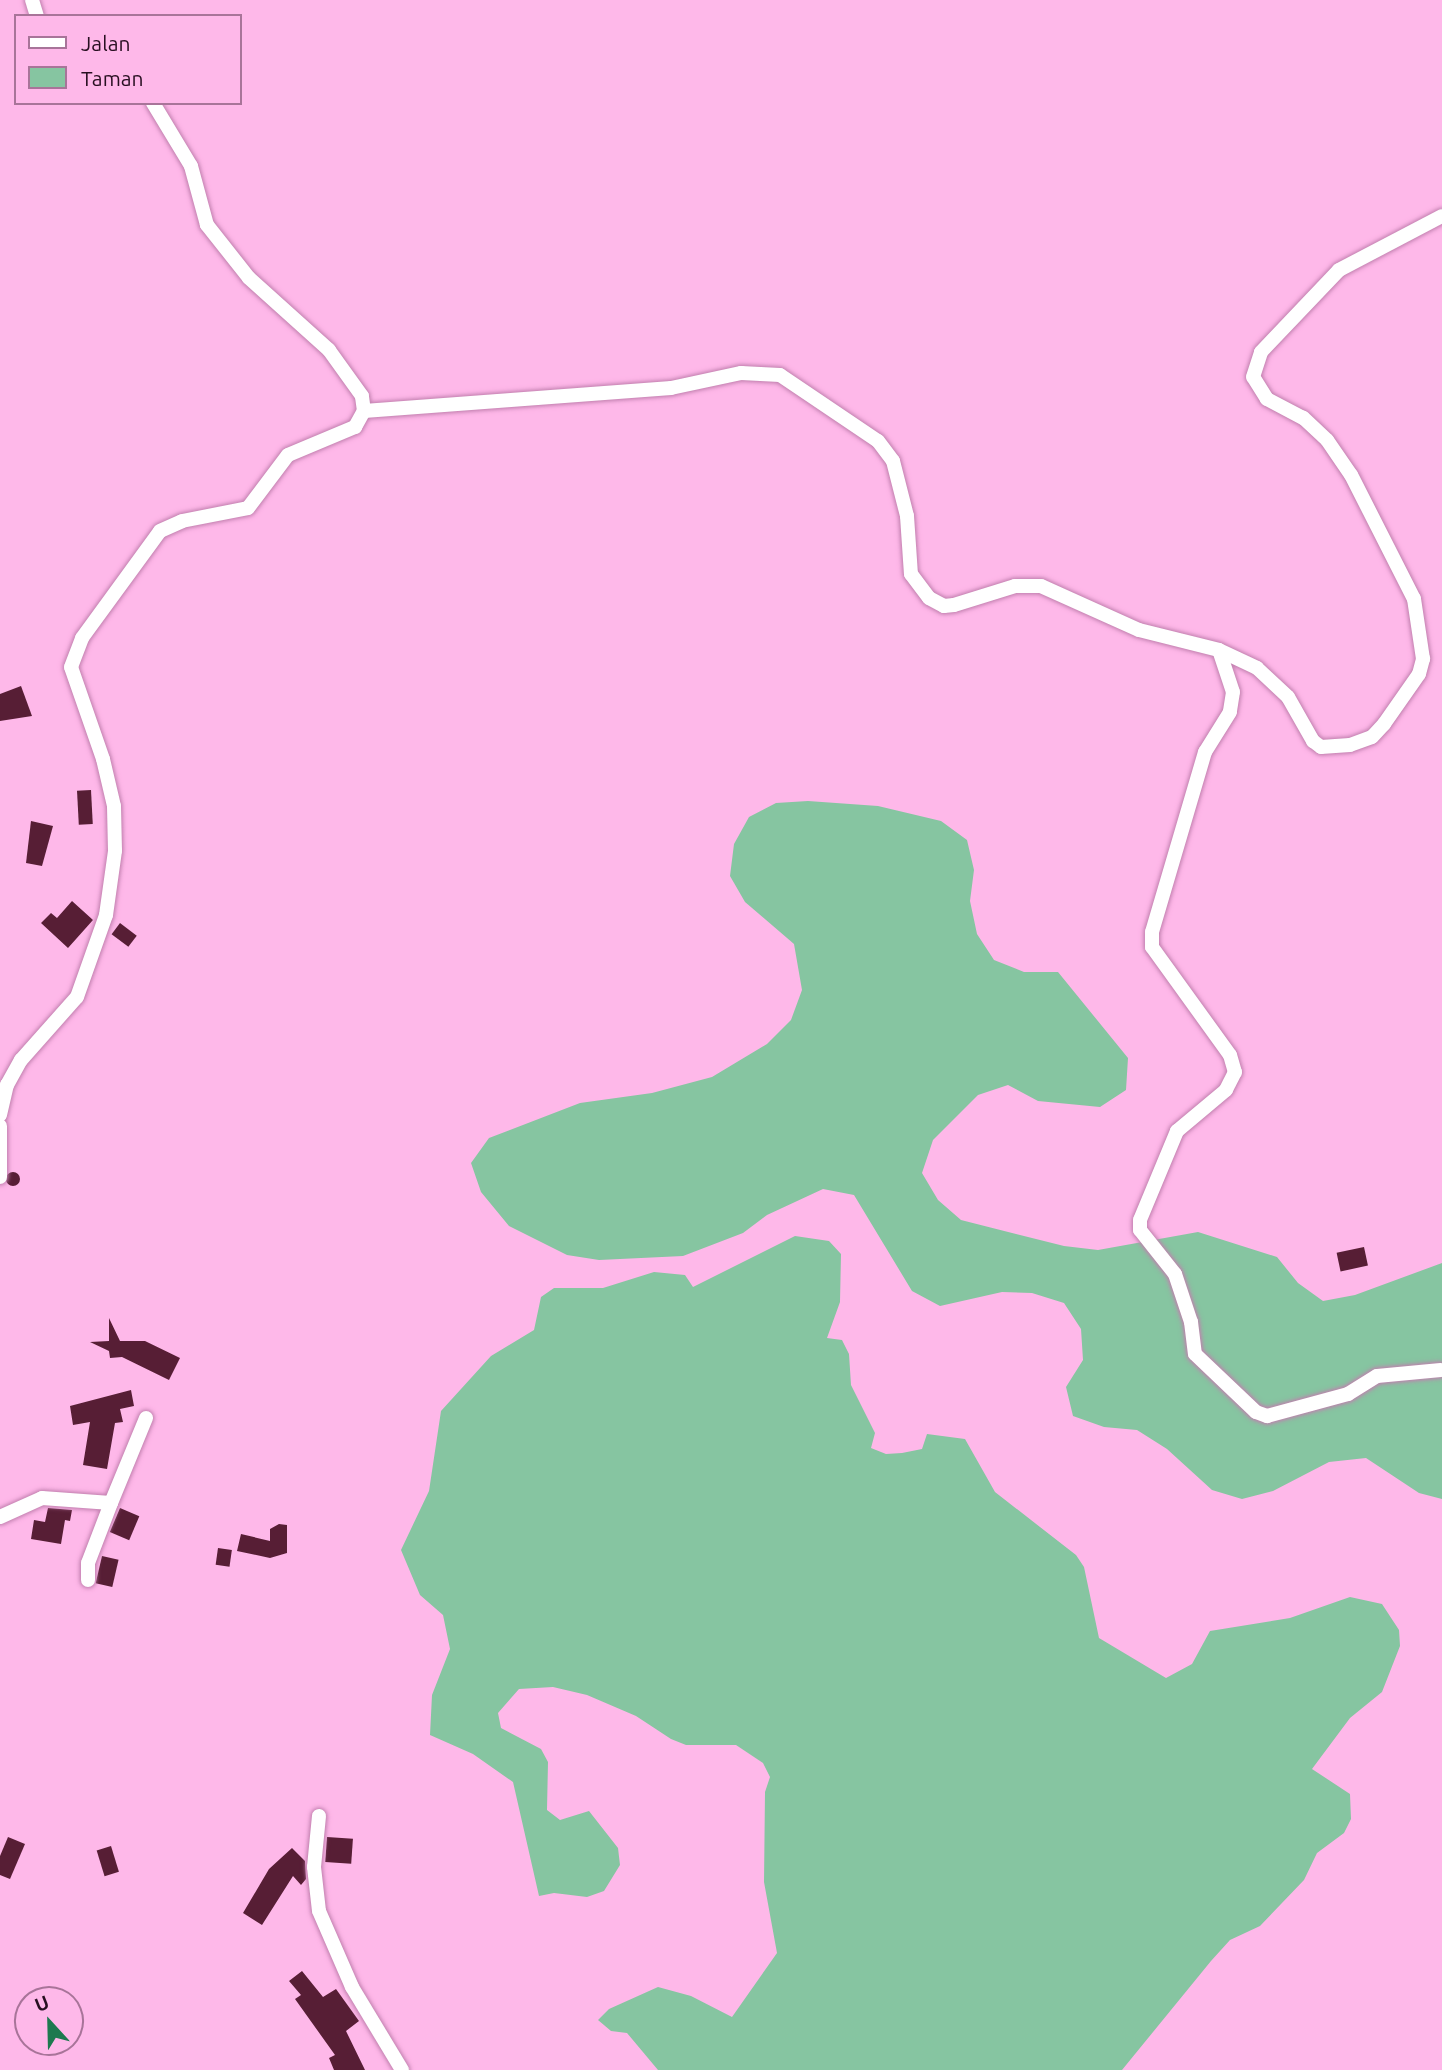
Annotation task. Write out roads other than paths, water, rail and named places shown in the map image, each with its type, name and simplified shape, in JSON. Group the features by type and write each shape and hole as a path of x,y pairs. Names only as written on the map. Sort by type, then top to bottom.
{"street":[{"path":"0,1115 7,1085 20,1060 82,989 108,905 115,851 114,806 103,759 71,667 82,638 160,531 182,521 248,508 288,455 355,426 365,411 362,396 329,350 249,278 207,225 191,166 154,105"},
{"path":"365,411 522,401 671,387 741,373 780,374 878,441 893,461 907,516 911,574 929,598 944,606 954,605 1015,586 1041,586 1139,630 1219,650 1257,668 1280,688 1303,727 1321,747 1350,745 1372,737 1419,674 1423,659 1414,599 1351,474 1327,440 1303,418 1267,399 1253,377 1261,352 1339,270 1442,216"},
{"path":"1219,650 1234,692 1230,712 1205,752 1152,932 1152,947 1230,1055 1235,1072 1226,1090 1177,1131 1142,1213 1140,1230 1175,1274 1191,1322 1195,1354 1255,1412 1267,1416 1348,1394 1377,1376 1441,1370"},
{"path":"0,1126 0,1177"},
{"path":"88,1580 88,1563 146,1418"},
{"path":"0,1517 41,1498 111,1503"},
{"path":"319,1816 314,1867 319,1911 352,1987 402,2070"}]}
